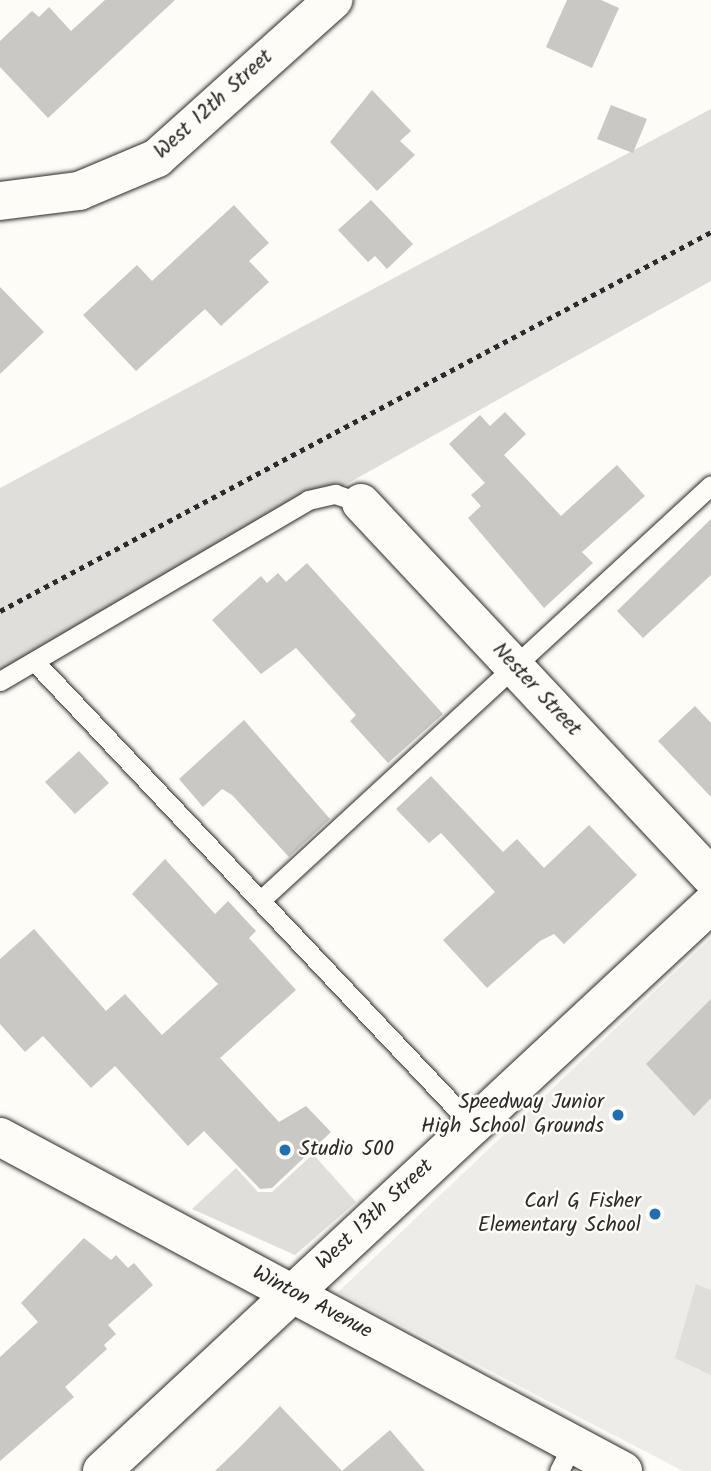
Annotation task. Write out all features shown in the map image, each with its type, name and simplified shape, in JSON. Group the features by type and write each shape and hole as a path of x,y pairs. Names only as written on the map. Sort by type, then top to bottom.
{"street":[{"name":"West 12th Street","path":"0,201 79,191 157,158 333,0"},
{"name":"Nester Street","path":"361,503 711,877"},
{"name":"West 13th Street","path":"102,1471 291,1292 711,904"},
{"name":"Winton Avenue","path":"0,1137 291,1292 566,1458 623,1471"}],"lane":[{"path":"263,898 711,485"},
{"path":"0,681 308,500 335,494 361,503"},
{"path":"35,662 263,898 472,1125"}],"path":[{"path":"0,611 711,232"}],"shaded area":[{"path":"711,109 711,281 0,677 0,488"},
{"name":"Speedway Junior High School Grounds","path":"711,938 711,1471 683,1471 338,1292"},
{"path":"313,1154 356,1202 295,1255 192,1209 236,1168 258,1192 272,1192"},
{"path":"696,1284 711,1290 711,1375 675,1358"}],"building":[{"path":"105,0 175,0 48,118 0,67 0,41 32,11 39,17 49,7 71,31"},
{"path":"567,0 601,0 619,8 592,68 546,47"},
{"path":"372,90 411,131 400,141 415,155 377,191 330,142"},
{"path":"611,105 647,119 633,153 597,139"},
{"path":"371,200 413,244 387,269 375,256 368,262 338,230"},
{"path":"234,205 269,243 249,261 269,282 221,326 205,309 136,371 83,315 137,265 152,281"},
{"path":"0,287 44,332 0,374"},
{"path":"505,412 526,434 504,455 561,516 617,465 645,496 582,552 593,563 544,608 468,518 481,506 471,495 485,483 449,444 480,415 490,426"},
{"path":"711,519 711,575 643,638 617,611"},
{"path":"307,563 443,714 388,763 350,721 356,715 296,648 261,674 212,620 261,576 267,583 278,573 286,582"},
{"path":"695,706 711,723 711,797 658,741"},
{"path":"244,720 330,819 289,857 232,795 222,789 203,807 179,779"},
{"path":"79,751 109,783 75,814 45,782"},
{"path":"431,776 503,852 517,839 544,868 589,825 637,875 564,944 554,934 540,941 487,988 443,940 495,892 441,833 429,843 396,809"},
{"path":"165,859 215,914 228,901 256,931 249,938 296,990 220,1058 279,1122 306,1106 331,1132 272,1188 260,1189 204,1131 188,1146 115,1066 91,1088 43,1036 25,1052 0,1024 0,959 34,929 106,1011 125,994 162,1035 218,984 132,894"},
{"path":"711,999 711,1098 694,1116 646,1064"},
{"path":"84,1238 111,1260 116,1255 128,1268 134,1263 153,1285 108,1325 116,1334 104,1345 107,1349 65,1387 74,1397 0,1461 0,1357 38,1322 21,1303"},
{"path":"280,1406 342,1471 215,1471 241,1446"},
{"path":"390,1430 425,1471 342,1471"}],"place":[{"name":"Speedway Junior High School Grounds","path":"618,1115"},
{"name":"Studio 500","path":"285,1150"},
{"name":"Carl G Fisher Elementary School","path":"655,1214"}]}
